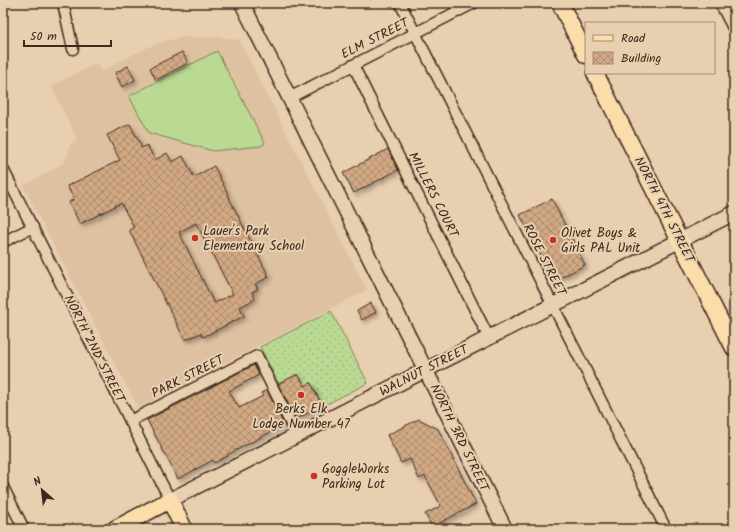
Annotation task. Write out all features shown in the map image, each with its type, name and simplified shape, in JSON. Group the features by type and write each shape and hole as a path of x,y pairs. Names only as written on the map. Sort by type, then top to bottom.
{"main road":[{"path":"560,3 585,53"},
{"name":"NORTH 4TH STREET","path":"596,74 734,348"},
{"name":"WALNUT STREET","path":"115,529 170,500"},
{"name":"NORTH 2ND STREET","path":"170,500 184,529"}],"street":[{"path":"63,3 73,49"},
{"name":"NORTH 3RD STREET","path":"242,3 505,529"},
{"name":"ROSE STREET","path":"400,3 666,529"},
{"name":"ELM STREET","path":"289,98 474,3"},
{"path":"720,3 734,30"},
{"name":"MILLERS COURT","path":"353,65 489,338"},
{"name":"NORTH 2ND STREET","path":"3,169 170,500"},
{"name":"WALNUT STREET","path":"170,500 734,213"},
{"path":"3,242 32,227"},
{"name":"PARK STREET","path":"130,421 257,356 298,436"},
{"path":"3,487 24,529"}],"shaded area":[{"name":"Lauer's Park Elementary School","path":"185,37 221,37 239,40 367,290 138,408 23,186 62,164 67,157 70,144 77,139 51,86 97,63 101,71 148,47"}],"green space":[{"path":"217,51 265,143 261,146 213,151 149,133 129,96"},
{"path":"331,311 368,383 323,406 311,384 305,386 298,374 279,384 260,347"}],"building":[{"path":"182,52 188,63 156,80 150,68"},
{"path":"128,66 135,80 122,87 115,73"},
{"path":"130,124 142,148 147,145 155,160 167,153 172,162 183,156 194,177 214,166 269,277 255,284 258,289 252,292 255,299 240,307 244,316 203,337 201,333 185,340 129,230 134,227 121,203 80,224 69,202 74,199 67,186 120,160 107,135","holes":["196,223 233,294 214,303 179,232"]},
{"path":"388,149 398,170 354,193 343,173"},
{"name":"Olivet Boys & Girls PAL Unit","path":"552,199 585,265 554,281 520,215"},
{"path":"371,303 376,312 362,320 357,311"},
{"path":"254,365 259,375 229,391 239,408 263,396 261,393 267,390 284,425 227,455 228,456 214,463 213,460 178,479 147,420"},
{"name":"Berks Elk Lodge Number 47","path":"298,374 305,386 311,383 321,404 315,407 316,409 296,419 278,384"},
{"path":"419,419 438,429 476,504 432,527 425,514 441,506 425,476 419,479 410,459 401,463 387,435"}],"place":[{"name":"Lauer's Park Elementary School","path":"195,238"},
{"name":"Olivet Boys & Girls PAL Unit","path":"553,240"},
{"name":"Berks Elk Lodge Number 47","path":"301,395"},
{"name":"GoggleWorks Parking Lot","path":"314,476"}]}
